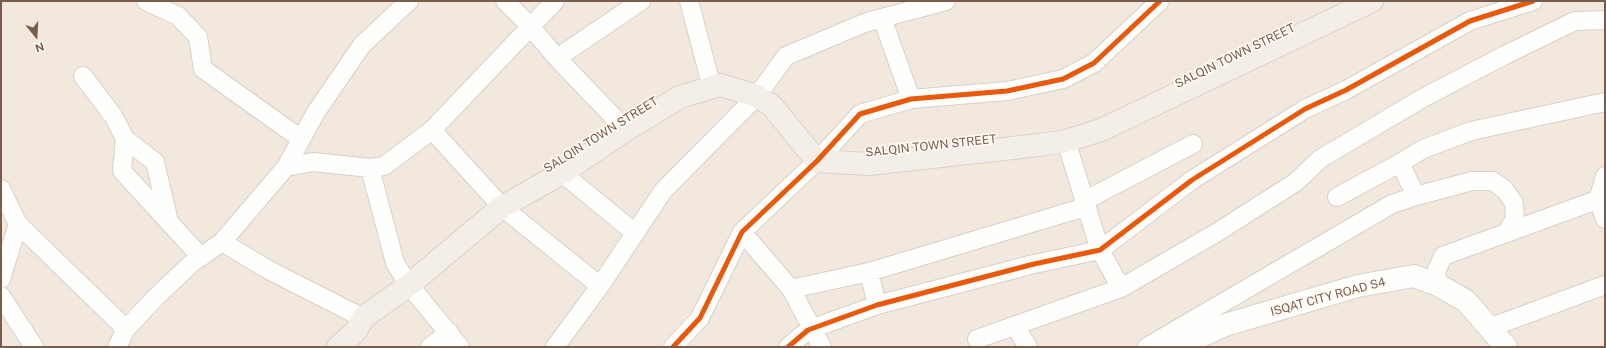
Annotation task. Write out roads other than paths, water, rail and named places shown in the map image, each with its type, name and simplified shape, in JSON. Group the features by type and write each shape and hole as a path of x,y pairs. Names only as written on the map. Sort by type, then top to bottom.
{"main road":[{"name":"SALQIN TOWN STREET","path":"338,347 356,331 363,318 409,285 502,207 562,173 626,130 680,97 720,86 757,96 772,106 817,162 869,164 1066,140 1101,130 1372,1"}],"street":[{"path":"146,1 178,16 198,37 203,69 301,139"},
{"path":"117,347 126,329 155,298 201,257 222,242 286,167 316,112 362,45 409,1"},
{"path":"505,1 626,130"},
{"path":"286,167 313,162 370,168 384,166 432,130 555,1"},
{"path":"557,58 641,1"},
{"path":"689,1 712,88"},
{"path":"555,347 600,286 663,192 757,96 786,56 891,11 946,1"},
{"path":"673,347 700,318 742,232 817,162 860,114 911,99 1007,91 1063,79 1094,63 1160,1"},
{"path":"788,347 812,328 844,318 877,305 1034,264 1100,250 1192,180 1305,109 1346,90 1470,21 1533,1"},
{"path":"891,11 911,99"},
{"path":"977,339 1121,288 1216,233 1296,182 1320,159 1421,99 1505,55 1575,21 1605,20"},
{"path":"83,76 114,117 125,139 155,162 169,222"},
{"path":"1338,197 1423,149 1472,130 1605,102"},
{"path":"432,130 502,207 600,286"},
{"path":"125,139 122,171 201,257"},
{"path":"1066,140 1100,250 1121,288"},
{"path":"791,289 869,272 1082,208 1084,201 1193,144"},
{"path":"1400,163 1416,196"},
{"path":"370,168 396,263 409,285 460,347"},
{"path":"562,173 635,233"},
{"path":"1605,176 1602,198 1605,219"},
{"path":"1147,347 1392,204 1416,196 1472,181 1493,181 1504,190 1514,203 1515,219 1506,232"},
{"path":"1,189 18,224 126,329"},
{"path":"1438,285 1436,272 1443,256 1602,198"},
{"path":"1,280 18,224"},
{"path":"742,232 791,289 822,347"},
{"path":"222,242 267,270 363,318"},
{"path":"869,272 877,305"},
{"name":"ISQAT CITY ROAD S4","path":"1177,347 1225,325 1358,286 1414,276 1438,285 1466,301 1506,347"},
{"path":"1489,328 1605,285"},
{"path":"1,296 34,347"},
{"path":"1015,326 1028,347"},
{"path":"430,347 449,332"}]}
